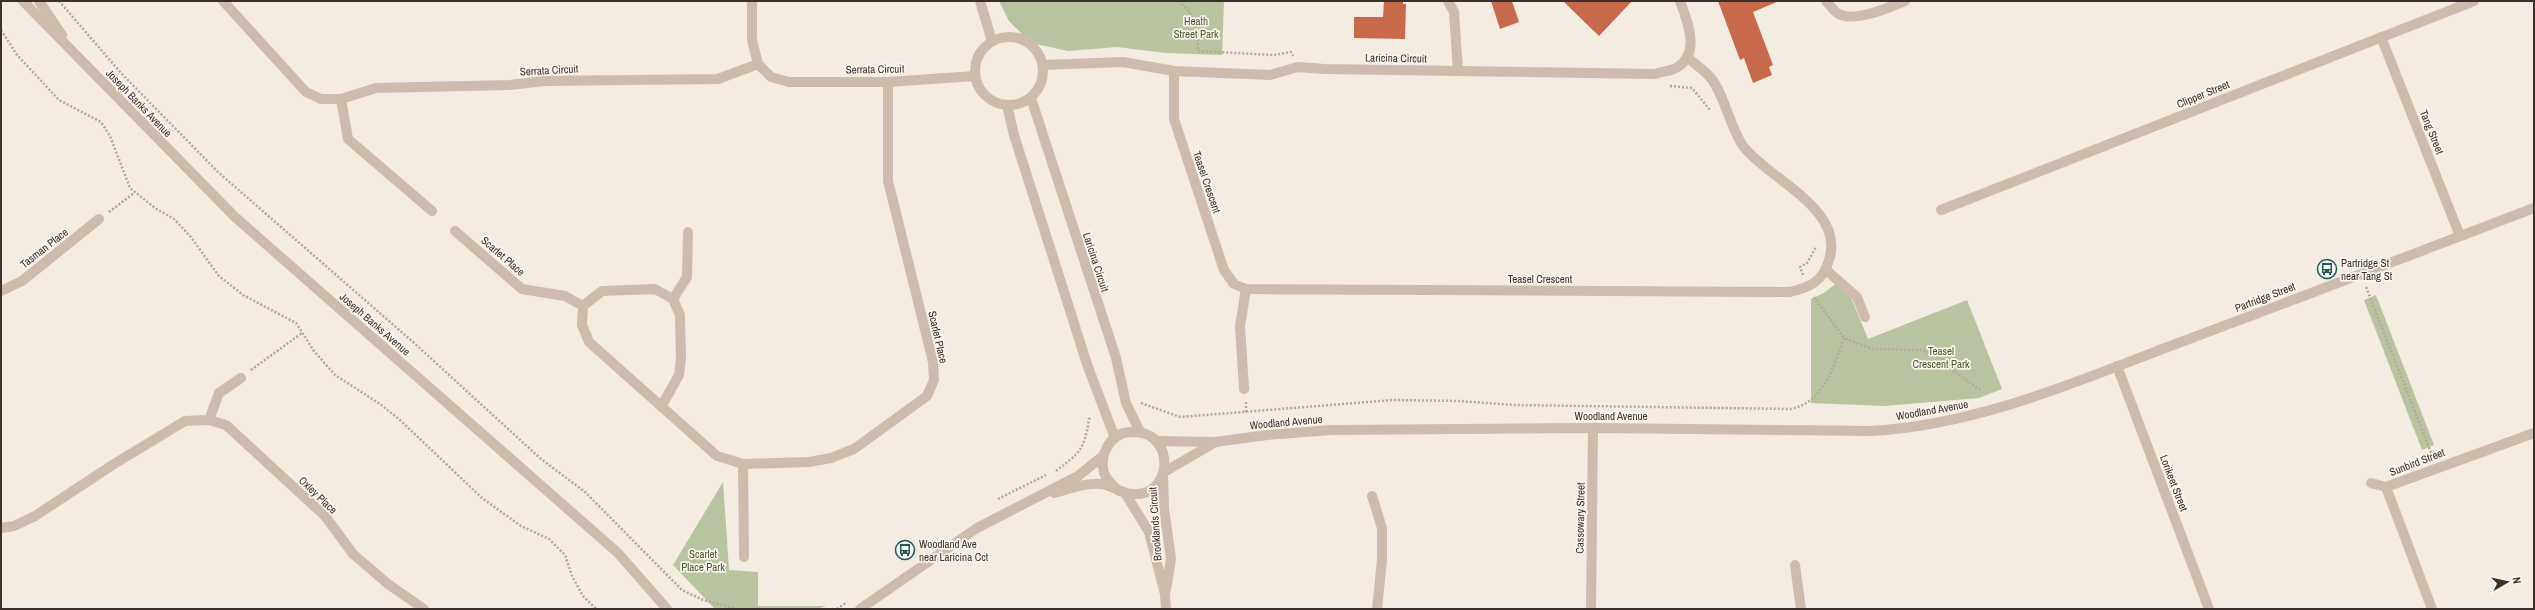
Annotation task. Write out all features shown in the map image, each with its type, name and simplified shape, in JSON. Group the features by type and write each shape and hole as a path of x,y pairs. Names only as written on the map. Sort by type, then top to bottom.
{"street":[{"name":"Joseph Banks Avenue","path":"23,1 235,217 618,553 666,609"},
{"name":"Joseph Banks Avenue","path":"39,1 73,51"},
{"name":"Serrata Circuit","path":"223,1 306,92 321,99 341,99 376,88 510,85 544,80 718,79 758,64 772,77 789,82 888,82 975,76"},
{"path":"752,1 752,40 758,64"},
{"path":"980,1 992,41"},
{"path":"1448,1 1454,12 1458,71"},
{"path":"1680,1 1688,23 1691,40 1687,57"},
{"path":"1826,1 1838,13 1852,16 1872,14 1905,1"},
{"name":"Clipper Street","path":"1941,210 2381,36 2474,1"},
{"path":"1012,36 1024,40 1038,52 1043,65 1041,84 1030,98 1020,104 1007,105 995,103 978,87 975,76 975,64 979,53 992,41 1012,36"},
{"name":"Tang Street","path":"2381,36 2460,236"},
{"name":"Laricina Circuit","path":"1043,65 1123,62 1174,71 1270,75 1298,67 1324,69 1655,74 1676,68 1687,57"},
{"name":"Teasel Crescent","path":"1174,71 1172,101 1174,119 1224,270 1234,284 1246,289 1790,292 1808,288 1820,280 1826,270 1832,252 1829,230 1819,213 1744,146 1711,78 1687,57"},
{"name":"Scarlet Place","path":"455,231 522,289 565,296 583,306 582,325 589,342 717,456 743,464 809,462 831,458 854,449 927,396 934,380 933,362 888,181 888,82"},
{"name":"Laricina Circuit","path":"1030,98 1116,358 1126,403 1140,432"},
{"path":"341,99 348,139 432,211"},
{"path":"1007,105 1030,187 1114,438 1125,432 1140,432"},
{"name":"Partridge Street","path":"2004,407 2117,366 2534,208"},
{"name":"Tasman Place","path":"1,291 22,281 99,219"},
{"path":"673,299 687,277 688,232"},
{"path":"1826,270 1857,297 1865,318"},
{"path":"583,306 602,291 655,289 673,299 680,315 681,359 678,375 662,406"},
{"path":"1244,389 1240,326 1246,289"},
{"name":"Lorikeet Street","path":"2117,366 2209,609"},
{"path":"209,420 219,393 241,378"},
{"name":"Woodland Avenue","path":"1140,432 1156,441 1216,442 1267,434 1331,430 1594,428 1871,431 1905,429 1942,423 2004,407"},
{"name":"Oxley Place","path":"1,528 14,526 35,516 114,464 185,421 209,420 226,426 326,516 353,554 388,584 424,609"},
{"name":"Cassowary Street","path":"1591,609 1594,428"},
{"name":"Sunbird Street","path":"2432,609 2386,487 2437,467 2534,433"},
{"name":"Woodland Avenue","path":"860,609 977,528 1078,476 1103,456 1107,446 1114,438"},
{"path":"1156,441 1164,455 1163,474"},
{"name":"Woodland Avenue","path":"1033,498 1076,487 1102,484 1122,492 1135,494 1146,492 1157,484 1163,474 1216,442"},
{"path":"1103,456 1104,474 1111,484 1122,492"},
{"path":"743,464 744,557"},
{"name":"Brooklands Circuit","path":"1163,474 1164,508 1171,559 1165,594"},
{"path":"2371,483 2386,487"},
{"name":"Brooklands Circuit","path":"1122,492 1149,532 1165,594 1166,609"},
{"path":"1372,496 1382,528 1382,560 1377,609"},
{"path":"1795,565 1801,609"}],"path":[{"path":"59,1 122,73 218,172 413,342 541,459 585,492 682,590 703,600 738,609"},
{"path":"1179,1 1191,12 1197,28 1198,51 1274,54 1291,52 1298,67"},
{"path":"1,30 17,55 59,100 101,122 110,136 118,160 134,193 174,219 190,236 219,276 243,295 289,318 302,333 314,351 335,375 380,404 400,420 482,498 521,526 549,539 565,555 572,576 583,596 596,609"},
{"path":"1664,86 1680,85 1692,88 1702,97 1712,114"},
{"path":"99,219 134,193"},
{"path":"1815,241 1812,256 1807,263 1800,267 1808,288 1844,338 1873,349 1922,350 1941,358 1952,370 1982,391"},
{"path":"2360,274 2437,467"},
{"path":"241,378 302,333"},
{"path":"1126,403 1138,401 1180,417 1393,400 1459,401 1515,405 1790,409 1803,407 1821,392 1844,338"},
{"path":"994,502 1056,471 1080,452 1086,440 1089,419 1104,408"},
{"path":"837,609 850,600"}],"green space":[{"name":"Heath Street Park","path":"999,1 1224,1 1222,55 1166,53 1117,47 1068,51 1031,43 1009,21"},
{"name":"Teasel Crescent Park","path":"1838,282 1852,300 1868,339 1967,300 2002,389 1979,398 1884,406 1811,403 1811,299 1824,293"},
{"path":"2376,295 2434,445 2422,450 2364,300"},
{"name":"Scarlet Place Park","path":"723,482 729,570 758,572 758,606 826,606 818,609 715,609 673,565"}],"building":[{"path":"1384,1 1403,1 1403,4 1406,4 1405,39 1354,38 1354,17 1383,17"},
{"path":"1491,1 1512,1 1519,22 1500,29"},
{"path":"1563,1 1632,1 1599,36"},
{"path":"1718,1 1779,1 1753,12 1773,65 1769,67 1772,75 1753,83 1744,58 1740,60"}],"place":[{"name":"Partridge St near Tang St","path":"2327,269"},
{"name":"Woodland Ave near Laricina Cct","path":"905,550"}]}
